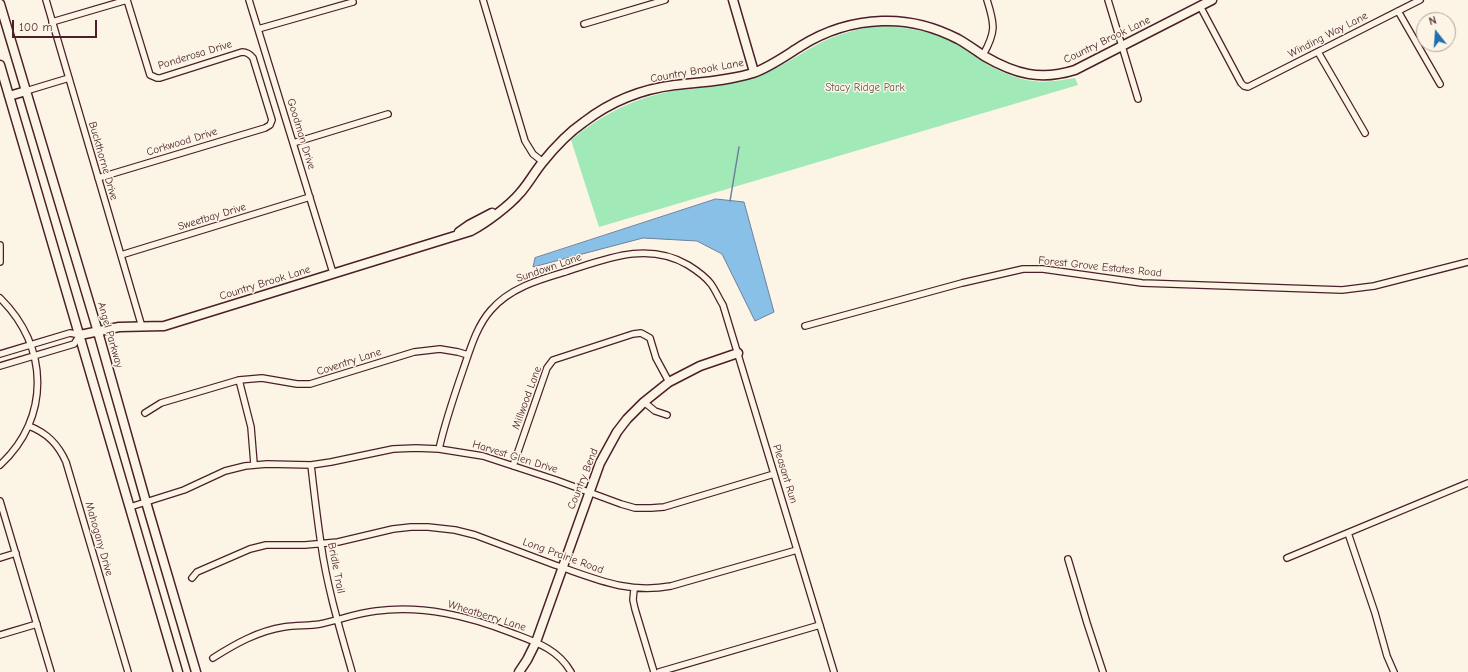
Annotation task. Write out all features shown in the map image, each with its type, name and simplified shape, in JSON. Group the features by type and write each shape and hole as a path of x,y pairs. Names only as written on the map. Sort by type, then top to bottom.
{"street":[{"name":"Buckthorne Drive","path":"46,0 142,327"},
{"path":"52,22 127,0"},
{"name":"Ponderosa Drive","path":"127,0 150,75 160,78 242,52 248,53 253,58 271,117 271,123"},
{"name":"Goodman Drive","path":"249,0 333,273"},
{"path":"483,0 525,141 533,154 543,162"},
{"path":"584,24 665,0"},
{"path":"733,0 754,72"},
{"path":"983,55 991,40 993,30 993,20 987,0"},
{"path":"1108,0 1138,99"},
{"name":"Country Brook Lane","path":"0,354 70,333 80,335 119,327 164,326 454,236 469,225 502,209 520,193 543,162 566,136 583,122 603,109 623,99 656,88 712,82 754,72 780,60 801,46 827,33 854,24 869,22 900,22 929,28 957,39 1010,69 1031,75 1054,75 1075,70 1212,0"},
{"name":"Winding Way Lane","path":"1200,6 1241,83 1246,87 1252,86 1420,0"},
{"path":"258,29 353,2"},
{"name":"Angel Parkway","path":"0,4 98,332 196,672"},
{"path":"1398,11 1440,84"},
{"path":"1318,52 1365,133"},
{"path":"0,65 178,672"},
{"path":"9,96 69,78"},
{"path":"293,143 388,114"},
{"name":"Corkwood Drive","path":"98,178 265,128 271,123"},
{"name":"Sweetbay Drive","path":"121,255 310,198"},
{"path":"0,246 0,262"},
{"name":"Sundown Lane","path":"439,449 444,427 468,355 484,318 499,302 512,292 535,281 609,258 638,252 660,254 680,260 697,270 711,284"},
{"name":"Forest Grove Estates Road","path":"806,326 962,283 1023,269 1043,269 1142,283 1342,290 1374,286 1468,262"},
{"name":"Pleasant Run","path":"711,284 723,305 834,672"},
{"path":"0,298 15,314 32,344 38,380 35,409 29,426 14,451 0,465"},
{"name":"Millwood Lane","path":"513,466 550,363 558,357 638,333 644,334 650,338 656,358 669,382"},
{"name":"Country Brook Lane","path":"0,366 74,344 80,335"},
{"name":"Coventry Lane","path":"145,413 161,403 239,380 262,378 297,384 310,384 414,352 440,349 468,355"},
{"name":"Country Bend","path":"520,672 536,642 588,492 600,463 611,442 628,419 644,402 669,382 700,366 738,353"},
{"path":"239,380 252,427 254,464"},
{"path":"644,402 655,411 667,415"},
{"name":"Mahogany Drive","path":"29,426 52,439 66,462 128,672"},
{"name":"Harvest Glen Drive","path":"130,507 184,490 225,471 254,464 311,465 393,449 439,449 483,456 634,508 664,507 774,474"},
{"name":"Bridle Trail","path":"311,465 321,544 337,620 352,672"},
{"path":"1287,558 1468,483"},
{"path":"0,501 51,672"},
{"name":"Long Prairie Road","path":"192,578 197,572 250,549 266,545 321,544 338,542 393,529 428,527 455,530 475,535 600,580 621,587 634,589 671,586 797,550"},
{"path":"1348,533 1375,613 1387,656 1394,672"},
{"path":"0,558 16,553"},
{"path":"1068,559 1103,672"},
{"path":"634,589 633,600 635,609 654,672"},
{"name":"Wheatberry Lane","path":"213,658 235,644 266,631 300,625 319,624 376,611 406,609 435,611 461,616 536,642 557,654 571,672"},
{"path":"0,635 36,624"},
{"path":"659,672 820,625"}],"green space":[{"name":"Stacy Ridge Park","path":"880,25 913,29 938,36 955,43 985,63 1019,78 1044,82 1075,78 1078,85 599,227 571,140 593,124 628,104 654,95 740,82 778,67 836,36"}],"water":[{"path":"716,199 744,202 774,312 755,321 722,254 697,241 643,238 533,267 535,258"}],"waterway":[{"path":"730,201 739,147"}]}
